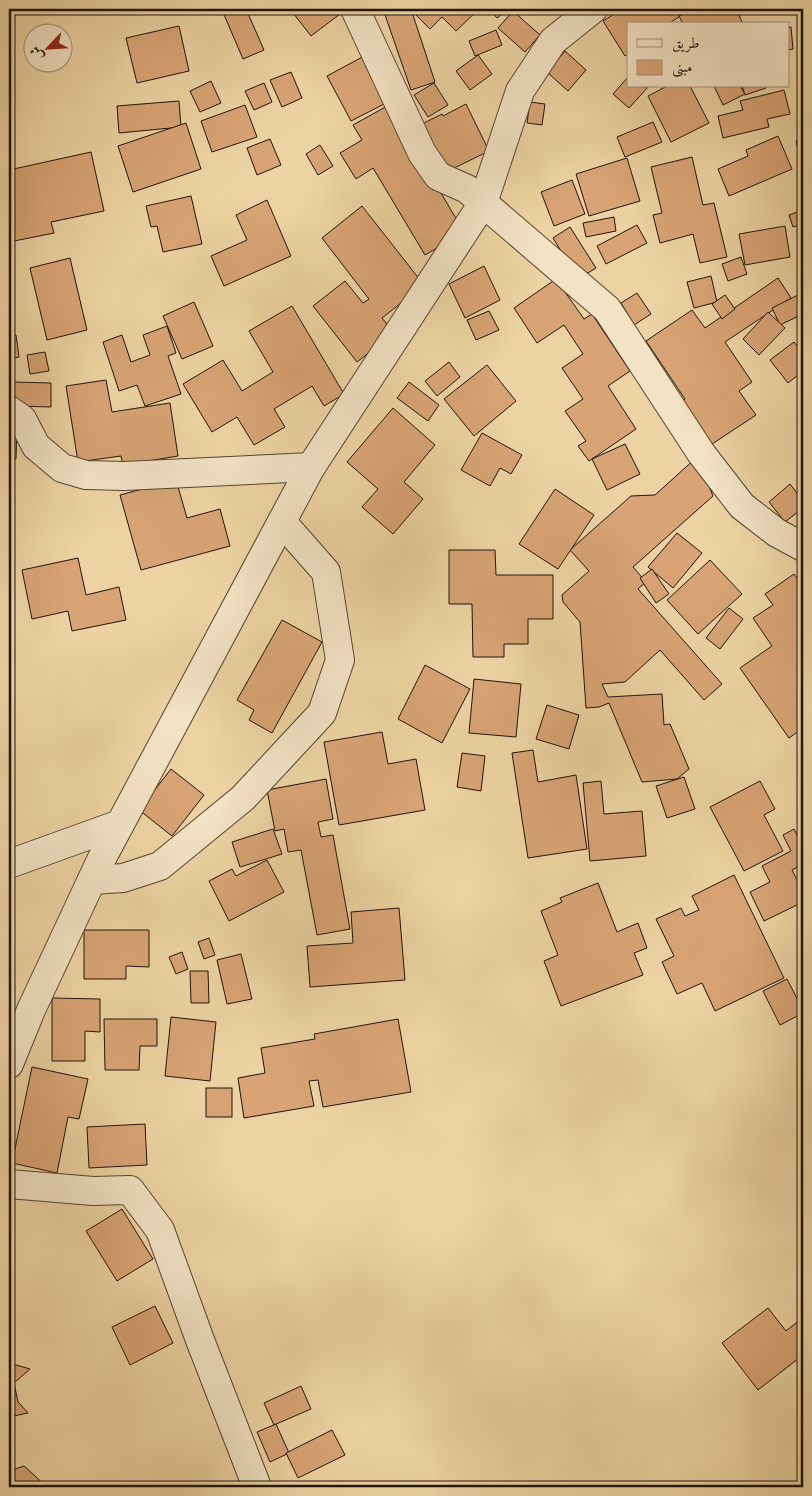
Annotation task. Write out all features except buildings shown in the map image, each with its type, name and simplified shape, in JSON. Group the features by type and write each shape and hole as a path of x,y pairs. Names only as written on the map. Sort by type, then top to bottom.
{"street":[{"path":"355,9 422,153 438,176 467,189 607,309 702,453 742,506 777,533 803,547"},
{"path":"9,1064 31,1010 120,824 311,467 483,203 520,91 552,41 593,9"},
{"path":"9,410 22,419 36,446 62,468 86,475 124,476 311,467"},
{"path":"92,880 123,878 160,866 243,798 322,713 340,660 326,572 282,522"},
{"path":"9,864 120,824"},
{"path":"9,1184 93,1191 130,1190 160,1230 257,1487"}]}
